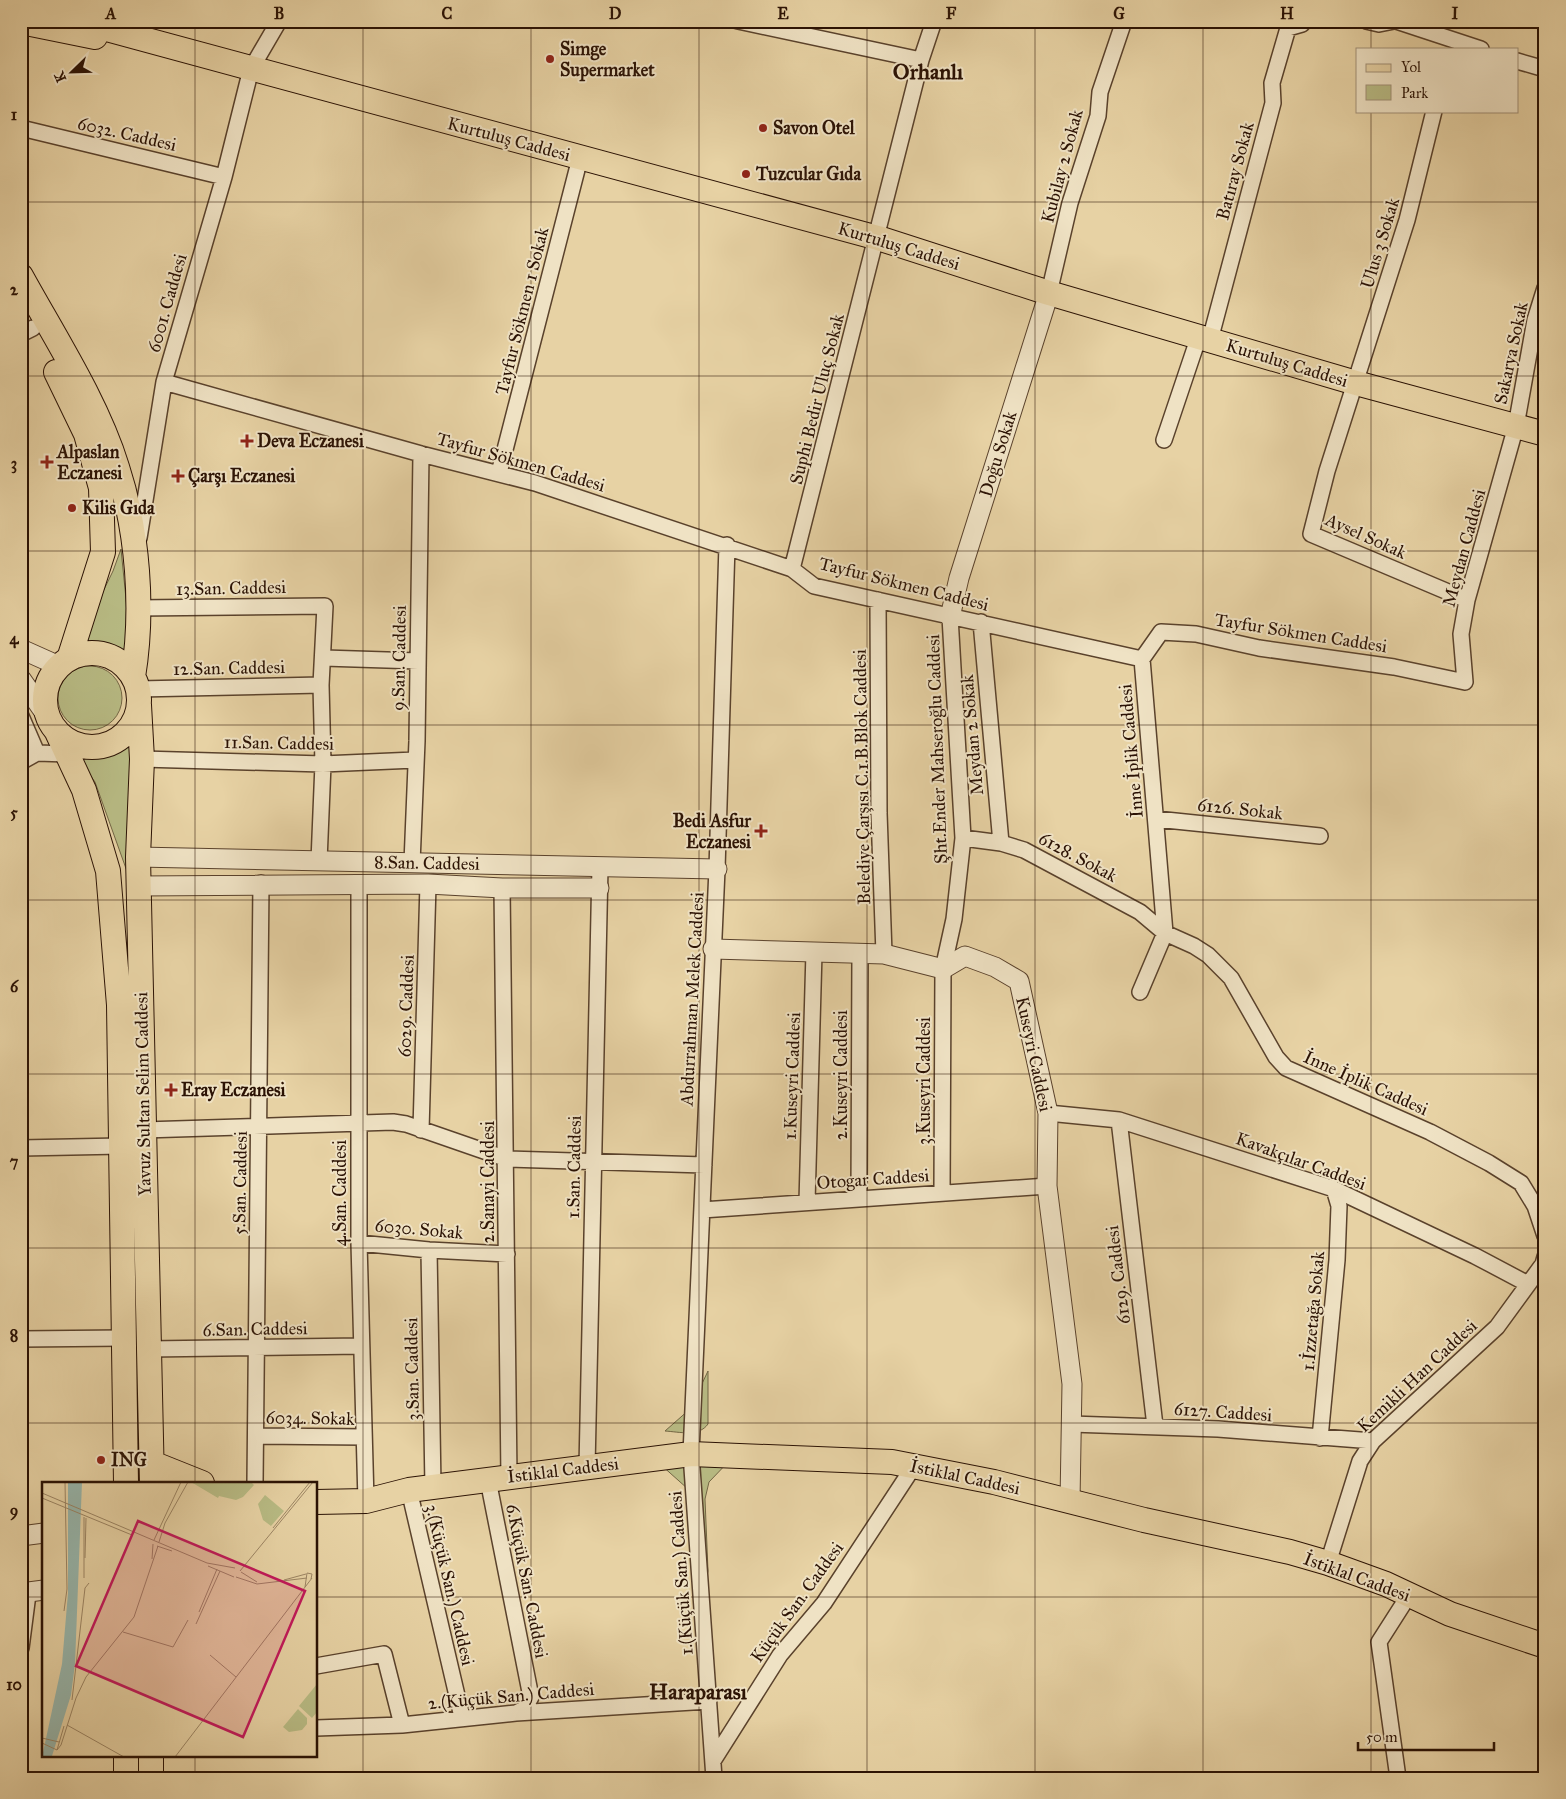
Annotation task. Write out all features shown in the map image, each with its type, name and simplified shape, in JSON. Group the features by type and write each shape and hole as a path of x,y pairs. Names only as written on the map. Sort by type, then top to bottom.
{"main road":[{"path":"77,21 251,69"},
{"path":"21,22 251,69"},
{"name":"Kurtuluş Caddesi","path":"251,69 878,238 1049,293 1356,383 1545,434"},
{"name":"Yavuz Sultan Selim Caddesi","path":"21,276 89,399 114,458 137,552 137,690 135,720 126,733 98,747 83,746 68,740 53,725"},
{"name":"Yavuz Sultan Selim Caddesi","path":"25,324 86,434 101,488 103,552 64,663 49,680 46,706 84,790 108,871 119,1005 126,1482"},
{"path":"64,663 87,654 105,655 116,660 137,690"},
{"name":"Yavuz Sultan Selim Caddesi","path":"137,690 142,758 138,857 152,1473"},
{"name":"İstiklal Caddesi","path":"318,1514 409,1490 692,1454 892,1462 994,1482 1144,1520 1233,1538 1328,1563 1410,1595 1450,1614 1545,1646"},
{"path":"152,1473 197,1482"},
{"name":"İstiklal Caddesi","path":"318,1502 366,1501"},
{"path":"126,1756 126,1778"},
{"path":"151,1756 151,1778"}],"street":[{"name":"6001. Caddesi","path":"137,552 164,382 224,176 251,69 279,21"},
{"path":"738,21 921,60"},
{"name":"Suphi Bedir Uluç Sokak","path":"792,569 878,238 921,60 934,21"},
{"name":"Kubilay 2 Sokak","path":"1049,293 1070,203 1098,116 1100,92 1124,21"},
{"name":"Batıray Sokak","path":"1205,338 1273,103 1272,83 1288,28 1302,24 1303,21"},
{"path":"1383,22 1450,44 1475,48"},
{"path":"1518,60 1545,69"},
{"name":"Ulus 3 Sokak","path":"1356,383 1407,220 1434,112"},
{"name":"6032. Caddesi","path":"21,128 224,176"},
{"name":"Tayfur Sökmen 1 Sokak","path":"499,473 580,158"},
{"name":"Sakarya Sokak","path":"1516,426 1535,320 1545,288"},
{"name":"Doğu Sokak","path":"950,616 959,578 1049,293"},
{"path":"1164,440 1205,338"},
{"name":"Tayfur Sökmen Caddesi","path":"164,382 421,454 499,473 727,546 792,569 814,586 1142,659 1161,632 1196,634 1260,648 1394,667 1465,682"},
{"name":"Aysel Sokak","path":"1356,383 1327,471 1311,534 1467,600"},
{"name":"Meydan Caddesi","path":"1465,682 1462,634 1467,600 1516,426"},
{"name":"9.San. Caddesi","path":"412,863 418,661 421,454"},
{"name":"Abdurrahman Melek Caddesi","path":"692,1454 717,869 727,546"},
{"name":"Belediye Çarşısı C.1.B.Blok Caddesi","path":"878,600 879,813 884,954"},
{"name":"13.San. Caddesi","path":"137,608 325,606 324,658"},
{"name":"Şht.Ender Mahseroğlu Caddesi","path":"943,969 954,919 963,838 950,616"},
{"name":"Meydan 2 Sokak","path":"981,622 1000,843"},
{"path":"21,649 64,663"},
{"path":"319,860 324,764 321,685 324,658 418,661"},
{"name":"İnne İplik Caddesi","path":"1142,659 1165,933 1194,946 1208,955 1231,978 1276,1057 1286,1068 1430,1132 1489,1163 1521,1183 1536,1206 1545,1236"},
{"path":"21,678 53,725"},
{"name":"12.San. Caddesi","path":"137,690 321,685"},
{"path":"21,716 37,753"},
{"path":"21,762 37,753 68,754"},
{"name":"11.San. Caddesi","path":"142,758 324,764 415,760"},
{"name":"6126. Sokak","path":"1156,819 1320,836"},
{"name":"6128. Sokak","path":"963,838 1000,843 1024,850 1140,912 1165,933"},
{"name":"8.San. Caddesi","path":"138,857 717,869"},
{"name":"1.San. Caddesi","path":"587,1467 600,867"},
{"name":"8.San. Caddesi","path":"139,886 261,883 599,888"},
{"name":"5.San. Caddesi","path":"255,1482 261,883"},
{"name":"4.San. Caddesi","path":"359,884 359,1243 366,1501"},
{"name":"6029. Caddesi","path":"421,1130 428,884"},
{"name":"2.Sanayi Caddesi","path":"499,1478 507,1159 502,888"},
{"path":"1140,992 1165,933"},
{"path":"713,949 884,954 943,969"},
{"name":"1.Kuseyri Caddesi","path":"807,1202 814,952"},
{"name":"2.Kuseyri Caddesi","path":"859,1198 860,953"},
{"name":"Kuseyri Caddesi","path":"943,969 965,956 995,967 1019,981 1048,1113 1047,1186 1072,1384 1070,1501"},
{"name":"3.Kuseyri Caddesi","path":"942,1193 943,969"},
{"name":"Kavakçılar Caddesi","path":"1048,1113 1119,1120 1334,1189 1475,1256 1528,1284"},
{"name":"6129. Caddesi","path":"1119,1120 1155,1426"},
{"path":"144,1130 359,1124 375,1121 393,1122 507,1159 704,1165"},
{"path":"21,1148 121,1146"},
{"name":"Otogar Caddesi","path":"702,1210 1047,1186"},
{"name":"1.İzzetağa Sokak","path":"1320,1438 1337,1251 1339,1206 1334,1189"},
{"name":"6030. Sokak","path":"359,1243 428,1250 506,1254"},
{"name":"3.San. Caddesi","path":"428,1250 433,1487"},
{"name":"Kemikli Han Caddesi","path":"1328,1563 1360,1461 1372,1441 1497,1327 1543,1264 1545,1257"},
{"path":"21,1339 124,1338"},
{"name":"6.San. Caddesi","path":"149,1349 362,1346"},
{"name":"6127. Caddesi","path":"1071,1424 1155,1426 1372,1441"},
{"name":"6034. Sokak","path":"256,1436 364,1438"},
{"name":"1.(Küçük San.) Caddesi","path":"692,1454 714,1778"},
{"name":"Küçük San. Caddesi","path":"714,1761 780,1655 824,1603 914,1466"},
{"name":"6.Küçük San. Caddesi","path":"499,1478 530,1697 524,1709 516,1713"},
{"name":"3.(Küçük San.) Caddesi","path":"409,1490 462,1717"},
{"path":"21,1536 42,1533"},
{"path":"21,1648 31,1592"},
{"path":"1398,1778 1379,1642 1410,1595"},
{"path":"318,1666 384,1654 402,1725"},
{"name":"2.(Küçük San.) Caddesi","path":"318,1728 402,1725 462,1717 709,1701"}],"green space":[{"path":"121,549 132,659 114,647 78,643 113,571"},
{"path":"84,666 96,666 113,675 120,686 122,698 120,710 113,721 96,730 84,730 72,725 63,716 58,704 58,692 63,680 72,671"},
{"path":"132,737 138,902 95,782 77,757 120,745"},
{"path":"708,1371 708,1424 700,1431 694,1432 665,1431 690,1409"},
{"path":"651,1456 732,1458 709,1482 705,1499 708,1571 703,1597 688,1489"}],"place":[{"name":"Simge Supermarket","path":"550,59"},
{"name":"Savon Otel","path":"763,128"},
{"name":"Tuzcular Gıda","path":"746,174"},
{"name":"Deva Eczanesi","path":"247,441"},
{"name":"Alpaslan Eczanesi","path":"47,462"},
{"name":"Çarşı Eczanesi","path":"178,476"},
{"name":"Kilis Gıda","path":"72,508"},
{"name":"Bedi Asfur Eczanesi","path":"761,831"},
{"name":"Eray Eczanesi","path":"171,1090"},
{"name":"ING","path":"101,1460"}],"district":[{"name":"Orhanlı","path":"928,71"},
{"name":"Haraparası","path":"698,1691"}]}
